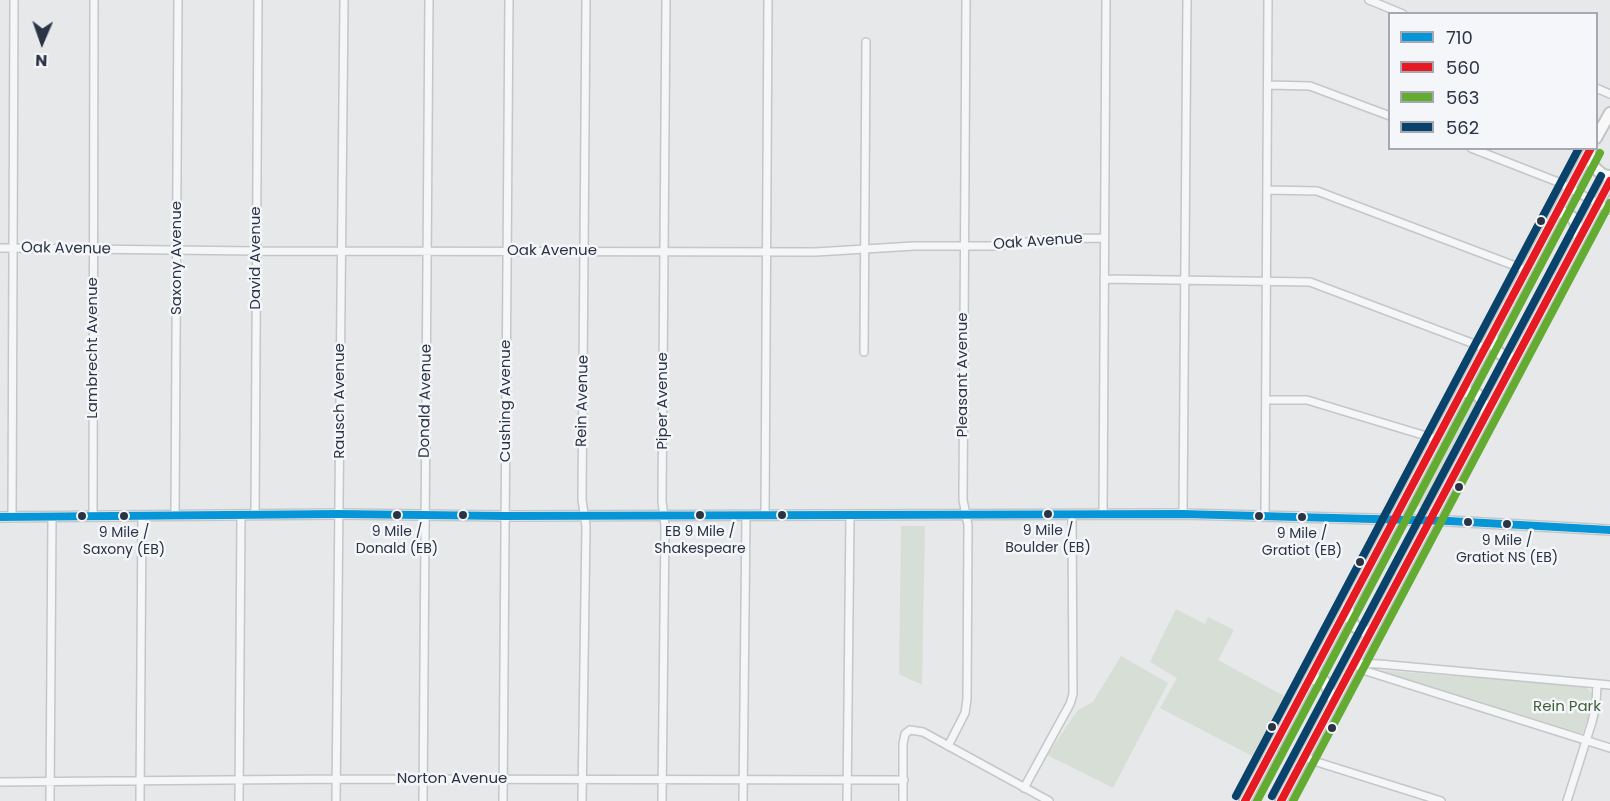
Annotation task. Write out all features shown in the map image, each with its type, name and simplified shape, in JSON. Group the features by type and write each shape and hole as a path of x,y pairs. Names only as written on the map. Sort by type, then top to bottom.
{"main road":[{"path":"1598,134 1610,113"},
{"path":"1245,801 1590,150"},
{"path":"1590,150 1590,159 1595,168 1603,175 1610,176"},
{"path":"1281,801 1610,182"},
{"path":"1557,212 1566,213 1573,218 1579,239"},
{"path":"1492,333 1493,344 1498,352 1505,357 1516,358"},
{"path":"1462,391 1477,394 1482,400 1486,414"},
{"path":"0,517 339,514 506,516 1266,514 1610,530"},
{"path":"1348,606 1349,616 1354,626 1362,631 1371,632"},
{"path":"1310,678 1324,681 1334,701"}],"street":[{"path":"12,517 14,0"},
{"name":"Lambrecht Avenue","path":"93,516 94,0"},
{"name":"Saxony Avenue","path":"175,516 178,0"},
{"name":"David Avenue","path":"255,515 258,0"},
{"name":"Rausch Avenue","path":"336,801 344,0"},
{"name":"Donald Avenue","path":"423,801 429,0"},
{"name":"Cushing Avenue","path":"503,801 509,0"},
{"name":"Rein Avenue","path":"582,801 586,526 582,488 586,0"},
{"name":"Piper Avenue","path":"662,801 666,0"},
{"path":"765,514 768,0"},
{"name":"Pleasant Avenue","path":"948,746 966,707 966,514 963,500 966,0"},
{"path":"1103,514 1106,0"},
{"path":"1183,514 1187,0"},
{"path":"1266,514 1268,0"},
{"path":"1369,0 1399,12"},
{"path":"864,351 866,42"},
{"path":"1268,85 1310,86 1388,117"},
{"path":"1477,150 1570,188 1610,210"},
{"path":"1269,189 1317,191 1526,270"},
{"name":"Oak Avenue","path":"0,248 816,252 865,248 998,246 1049,239 1104,238"},
{"path":"1104,279 1310,282 1485,348"},
{"path":"1267,399 1317,402 1436,439"},
{"path":"1024,788 1070,704 1073,694 1072,514"},
{"path":"743,801 746,515"},
{"path":"847,801 850,515"},
{"path":"140,801 142,516"},
{"path":"239,801 241,516"},
{"path":"50,801 52,517"},
{"path":"1354,663 1610,685"},
{"path":"1354,663 1366,671 1610,748"},
{"path":"1567,801 1596,705 1597,684"},
{"path":"903,801 905,734 910,730 934,738 1049,801"},
{"path":"1304,756 1441,801"},
{"name":"Norton Avenue","path":"0,782 337,779 904,780"}],"green space":[{"path":"1469,396 1476,401 1477,413 1438,487 1431,506 1410,506 1464,399"},
{"path":"901,526 925,526 922,685 899,674"},
{"path":"1176,609 1205,624 1208,617 1234,630 1218,660 1284,696 1252,756 1160,708 1177,678 1150,662"},
{"path":"1121,656 1168,683 1113,788 1047,755 1078,710 1093,702"},
{"name":"Rein Park","path":"1377,670 1585,686 1592,693 1590,712 1581,734"}],"transit line":[{"name":"562","path":"1236,796 1578,150"},
{"name":"560","path":"1245,801 1590,150"},
{"name":"563","path":"1257,801 1600,153"},
{"name":"562","path":"1272,796 1601,176"},
{"name":"560","path":"1281,801 1610,181"},
{"name":"563","path":"1293,801 1610,203"},
{"name":"710","path":"0,517 339,514 506,516 1183,514 1449,521 1610,530"}],"place":[{"name":"9 Mile / Boulder (EB)","path":"1048,514"},
{"name":"9 Mile / Donald (EB)","path":"397,515"},
{"name":"EB 9 Mile / Shakespeare","path":"700,515"},
{"name":"9 Mile / Saxony (EB)","path":"124,516"},
{"name":"9 Mile / Gratiot (EB)","path":"1302,517"},
{"name":"9 Mile / Gratiot NS (EB)","path":"1507,524"}]}
